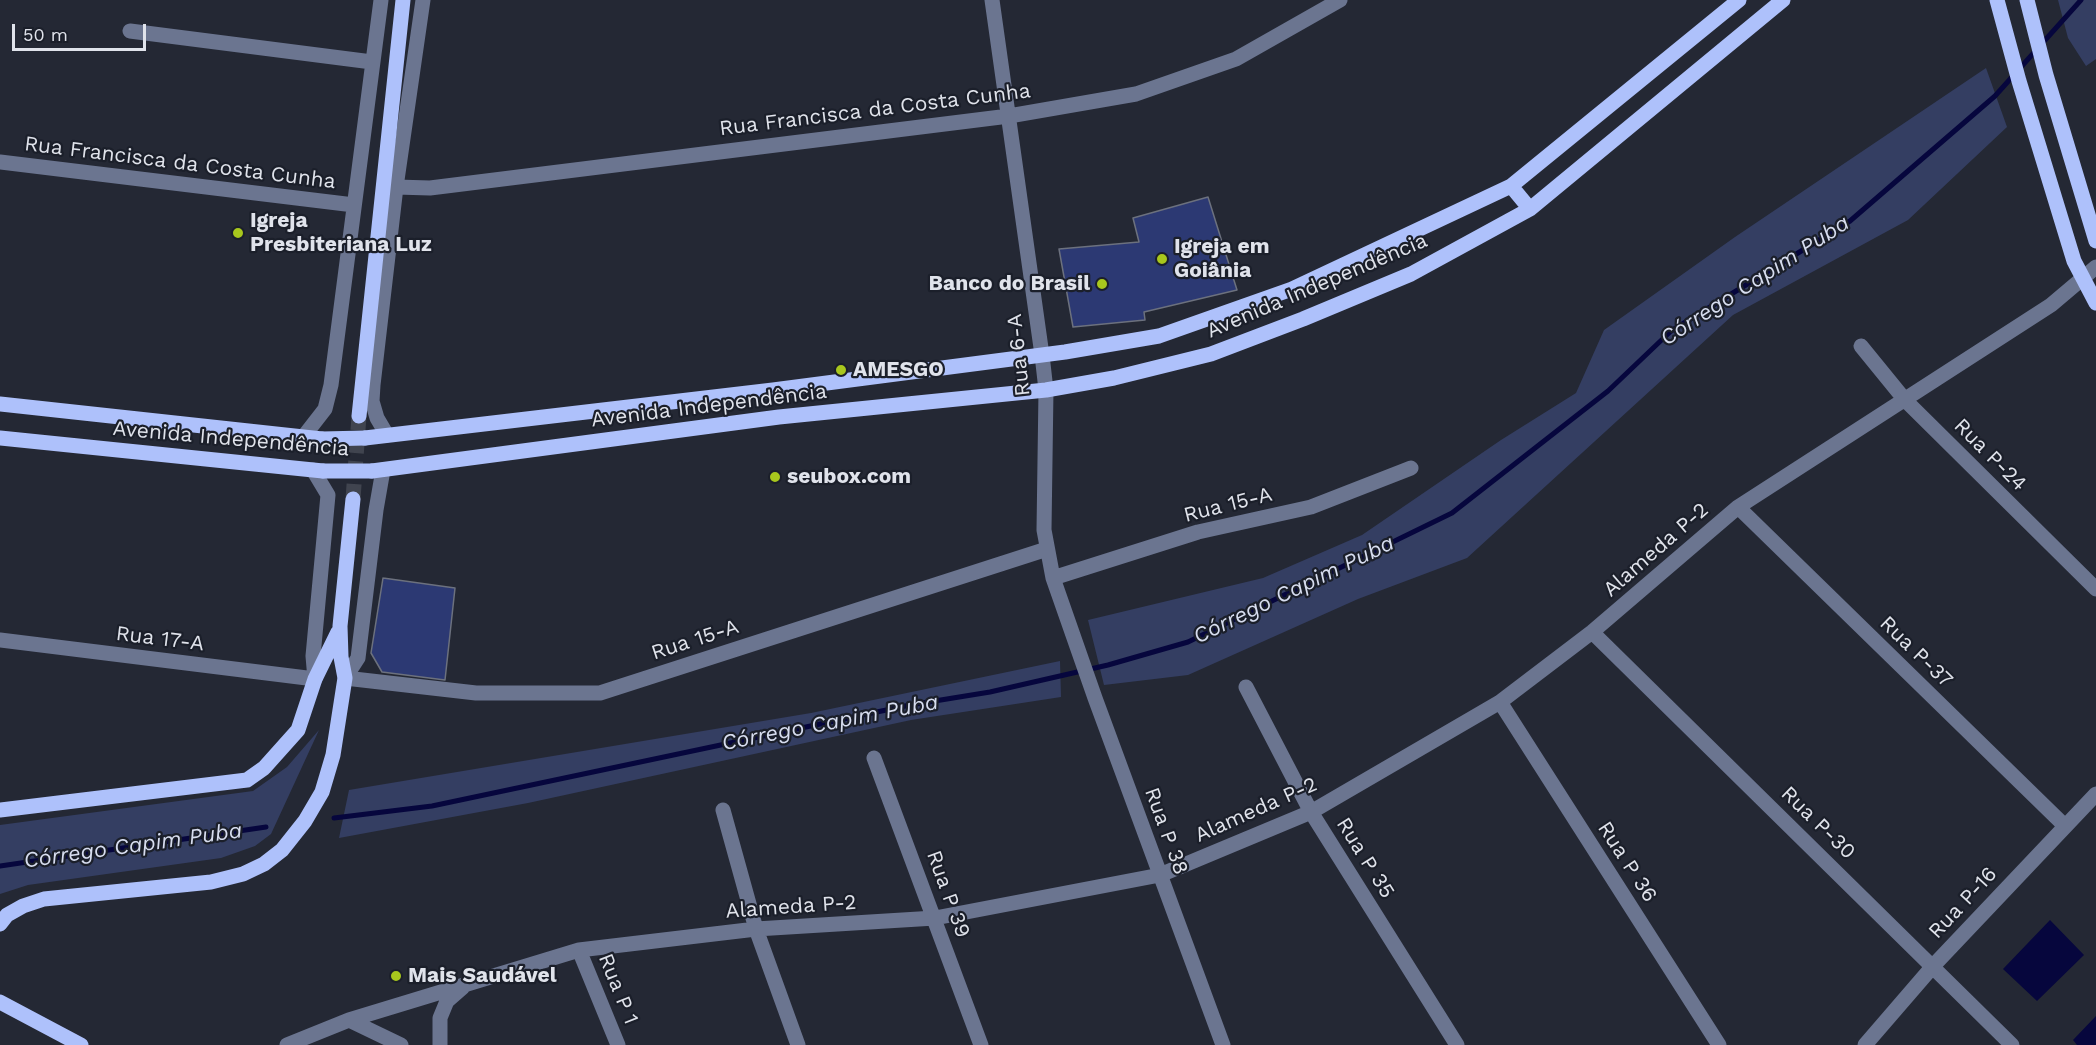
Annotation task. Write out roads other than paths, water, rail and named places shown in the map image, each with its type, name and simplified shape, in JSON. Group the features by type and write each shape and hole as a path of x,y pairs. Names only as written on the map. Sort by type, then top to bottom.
{"main road":[{"path":"359,417 402,0"},
{"name":"Avenida Independência","path":"0,404 322,439 365,438 773,390 1042,355 1159,336 1292,289 1510,186 1739,0"},
{"name":"Avenida Independência","path":"0,438 318,471 377,471 779,417 1046,390 1114,378 1211,354 1303,320 1411,274 1530,209 1783,0"},
{"path":"1997,0 2019,81 2082,280 2096,303"},
{"path":"2028,3 2046,75 2096,241"},
{"path":"1510,186 1530,209"},
{"path":"773,390 779,417"},
{"path":"0,924 7,915 23,906 44,899 212,882 243,874 264,864 282,850 305,821 322,792 333,755 345,678 341,657 340,626 353,499"},
{"path":"0,810 247,780 270,762 298,730 315,680 340,626"},
{"path":"0,1002 81,1045"}],"street":[{"path":"304,436 325,409 332,385 381,0"},
{"path":"387,435 377,418 372,401 373,385 396,187 423,0"},
{"name":"Rua 6-A","path":"992,0 1046,390 1044,530 1053,578 1073,631"},
{"name":"Rua Francisca da Costa Cunha","path":"396,187 430,188 1009,116 1136,94 1236,59 1340,0"},
{"path":"130,30 372,62"},
{"name":"Rua Francisca da Costa Cunha","path":"0,162 354,205"},
{"name":"Alameda P-2","path":"287,1045 349,1020 579,950 756,929 935,918 1160,875 1311,812 1500,702 1593,632 1738,507 2051,305 2096,267"},
{"name":"Rua P-24","path":"1861,346 1905,400 2096,589"},
{"name":"Rua 15-A","path":"1053,578 1198,532 1311,507 1411,468"},
{"path":"315,680 313,656 328,495 318,471"},
{"path":"345,678 358,658 376,510 377,471"},
{"name":"Rua P-37","path":"1738,507 2065,826"},
{"name":"Rua 15-A","path":"345,678 476,693 600,693 1047,549"},
{"name":"Rua P 38","path":"1073,631 1095,698 1223,1045"},
{"name":"Rua P-30","path":"1593,632 1934,965 2012,1045"},
{"name":"Rua 17-A","path":"0,640 315,680"},
{"name":"Rua P 35","path":"1246,687 1311,812 1457,1045"},
{"name":"Rua P 36","path":"1500,702 1719,1045"},
{"name":"Rua P 39","path":"874,758 981,1045"},
{"name":"Rua P-16","path":"1865,1045 1934,965 2096,794"},
{"path":"723,810 756,929 798,1045"},
{"name":"Rua P 1","path":"579,950 618,1045"},
{"path":"440,1045 441,1018 447,1001 468,982"},
{"path":"349,1020 401,1045"}],"waterway":[{"name":"Córrego Capim Puba","path":"334,818 432,806 910,705 990,692 1108,665 1188,642 1452,513 1608,391 1671,331 1850,221 1995,96 2081,0"},
{"name":"Córrego Capim Puba","path":"0,866 266,827"}],"tunnel":[{"path":"353,499 359,416"}],"place":[{"name":"Igreja Presbiteriana Luz","path":"238,233"},
{"name":"Igreja em Goiânia","path":"1162,259"},
{"name":"Banco do Brasil","path":"1102,284"},
{"name":"AMESGO","path":"841,370"},
{"name":"seubox.com","path":"775,477"},
{"name":"Mais Saudável","path":"396,976"}]}
